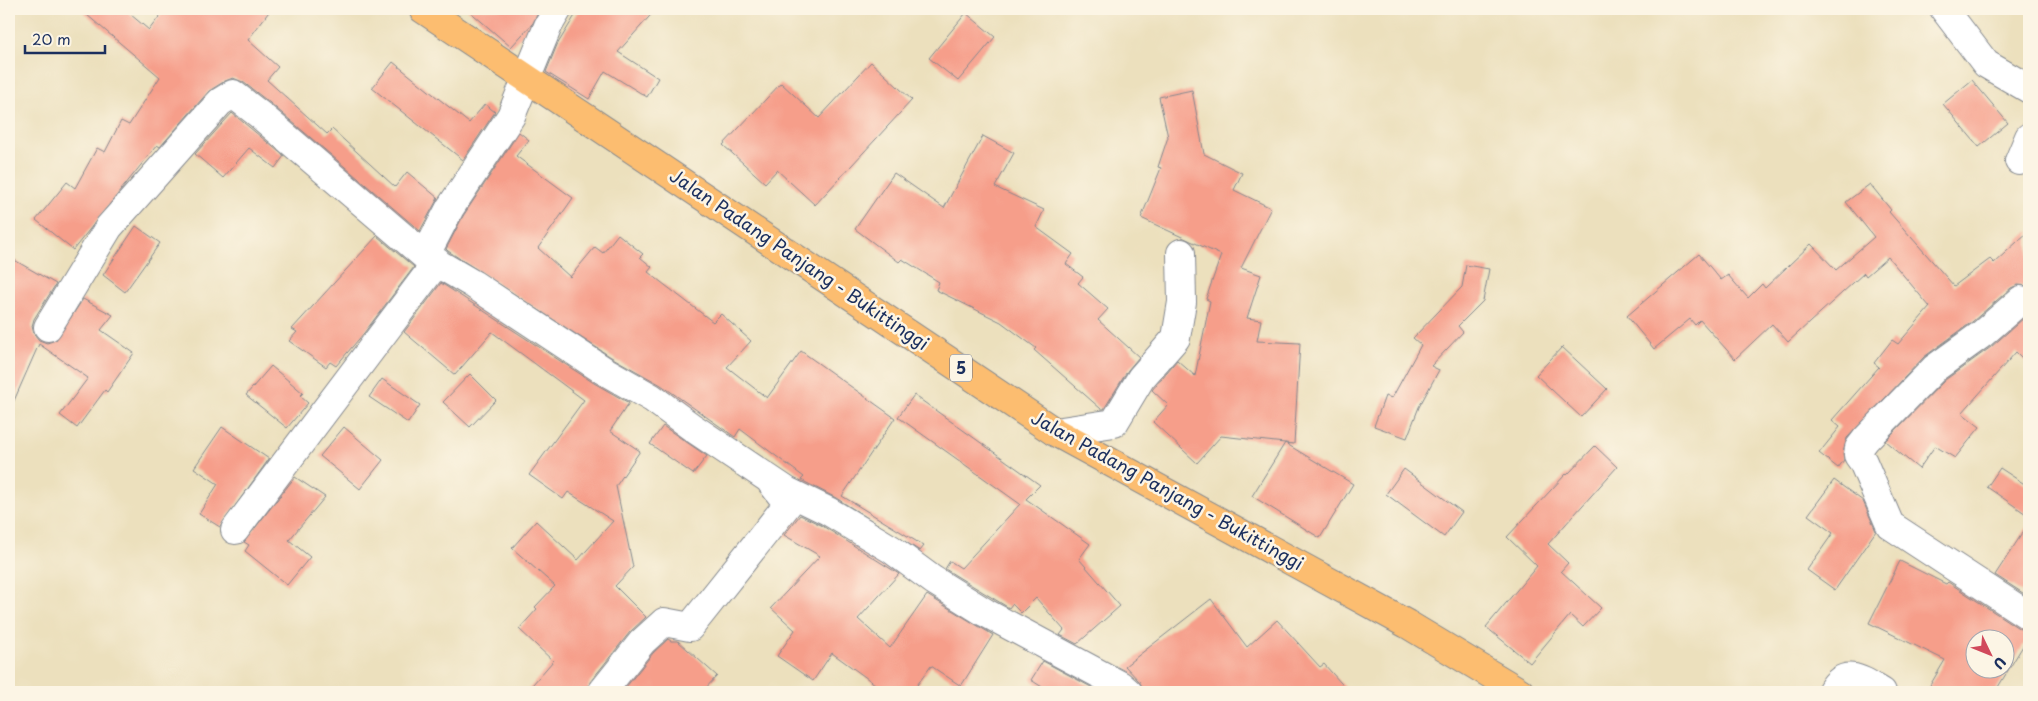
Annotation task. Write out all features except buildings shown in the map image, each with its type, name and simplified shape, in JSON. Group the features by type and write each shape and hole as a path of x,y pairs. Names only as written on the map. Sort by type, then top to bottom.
{"highway":[{"name":"Jalan Padang Panjang - Bukittinggi","path":"423,9 797,257 1055,432 1407,624 1520,692"}],"street":[{"path":"235,530 431,259 450,208 511,116 548,26 558,9"},
{"path":"1944,9 1986,64 2029,89"},
{"path":"48,327 109,227 220,102 233,94 431,259 474,284 603,370 652,398 787,491 828,511 891,549 933,580 986,613 1120,685 1128,692"},
{"path":"1055,432 1114,423 1141,378 1176,338 1182,302 1181,253"},
{"path":"2029,302 2021,300 1935,368 1866,439 1859,448 1858,455 1863,462 1890,525 2029,616"},
{"path":"602,692 642,642 664,622 690,627 788,504 767,477"},
{"path":"1831,692 1836,684 1848,677 1856,677 1882,692"}]}
